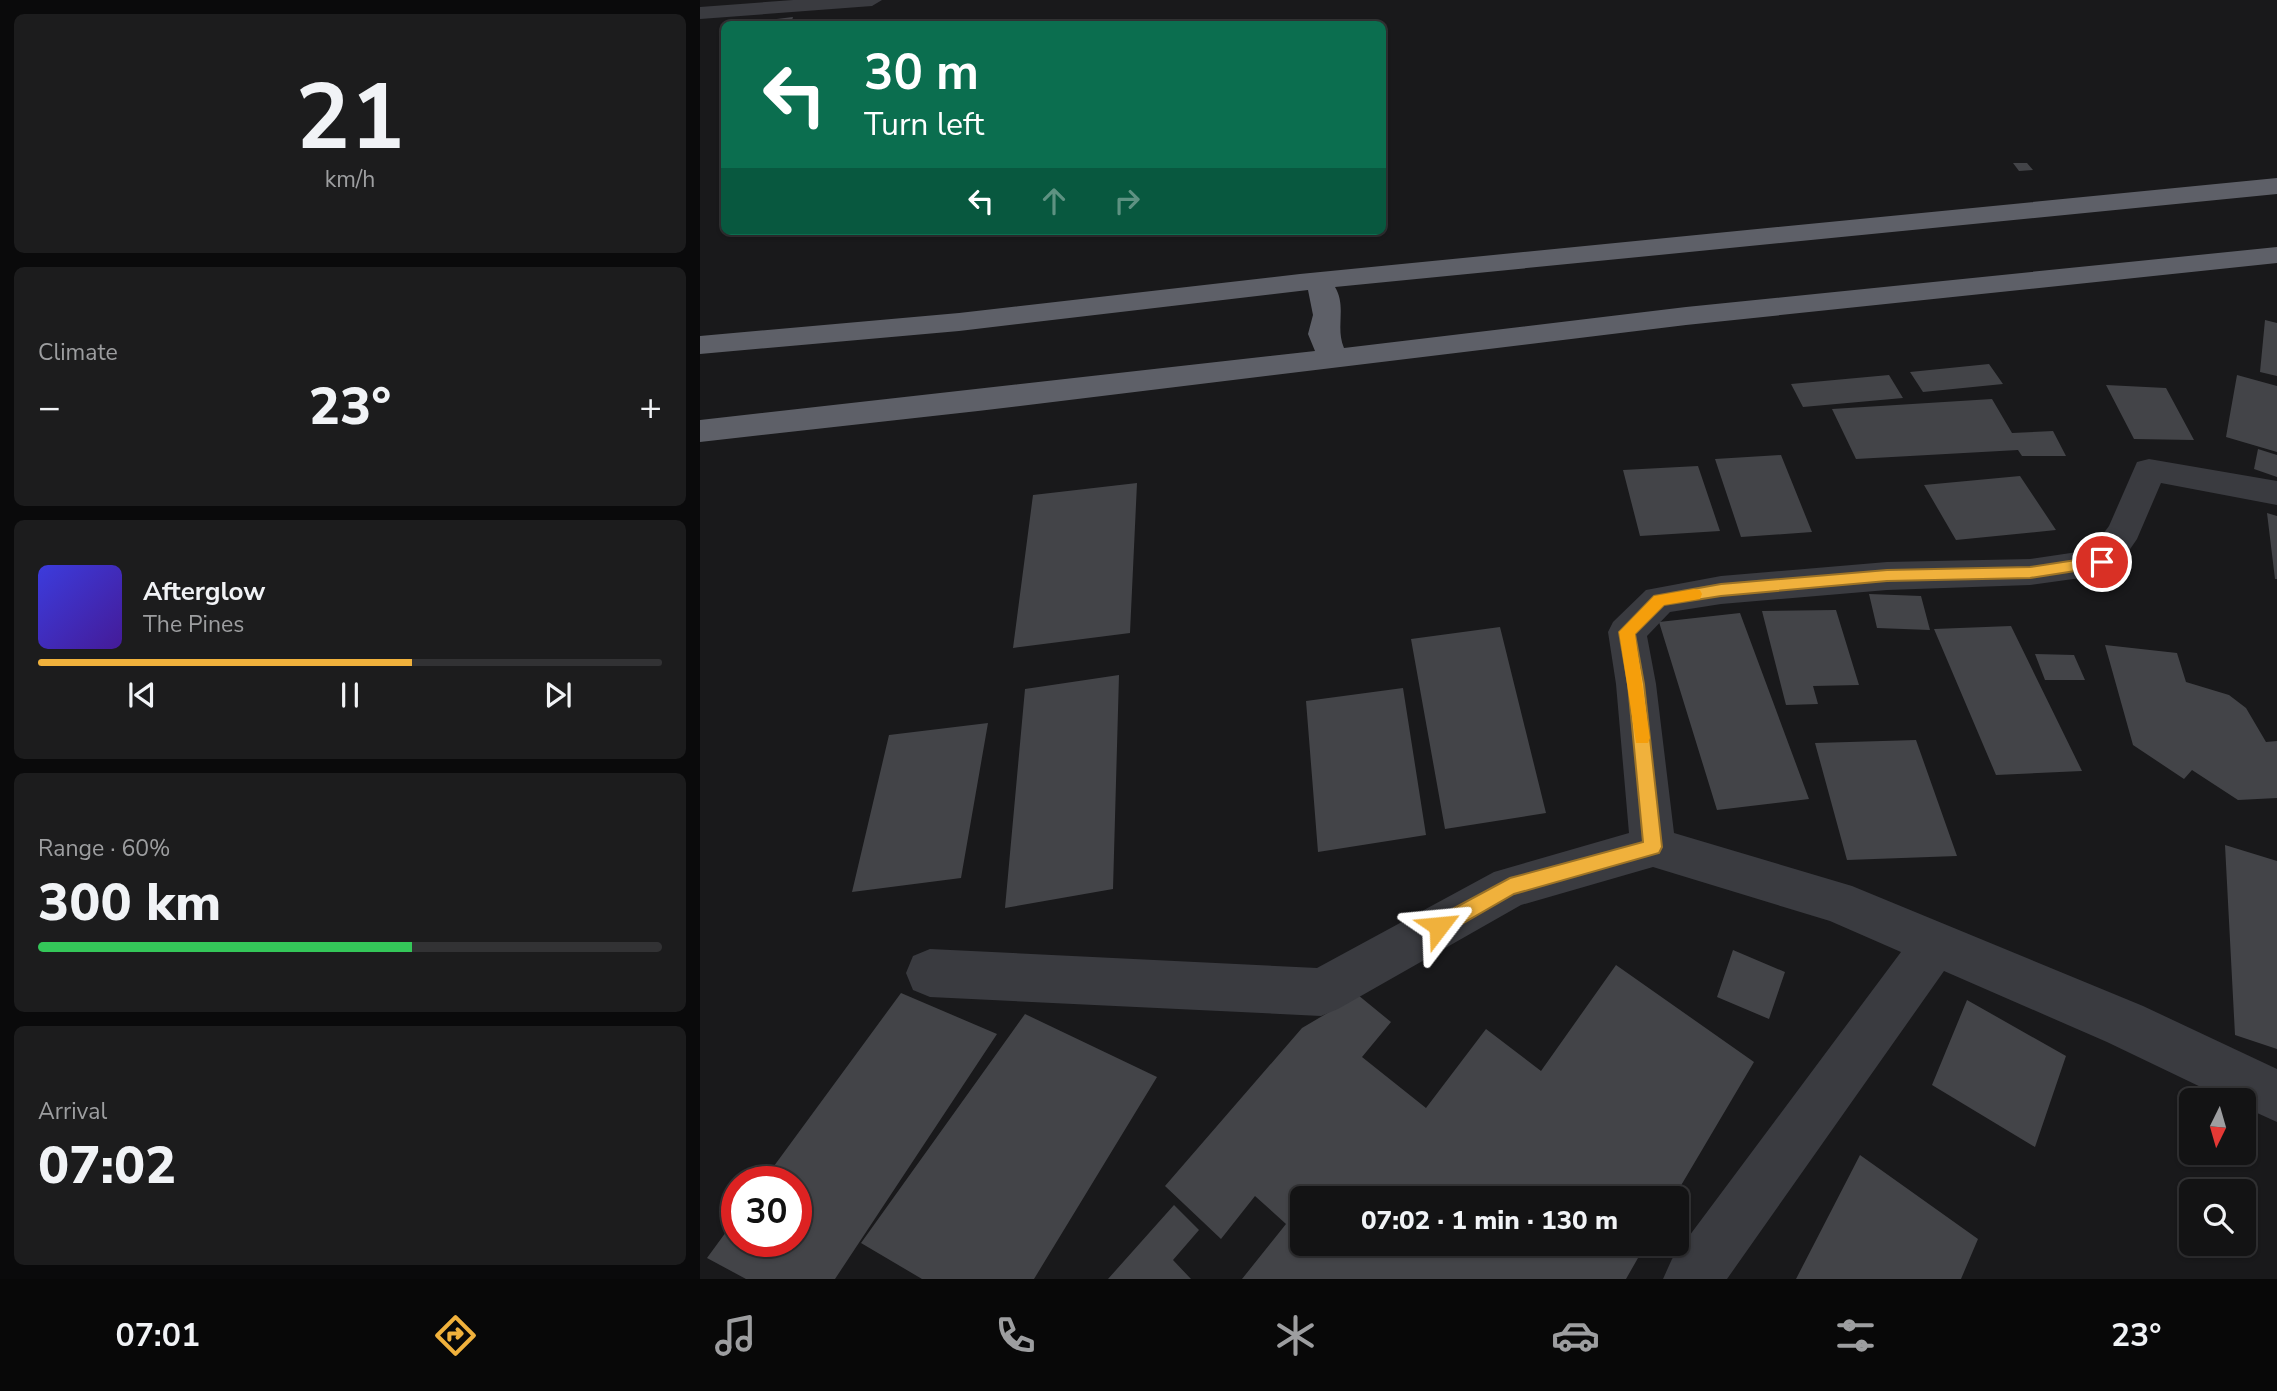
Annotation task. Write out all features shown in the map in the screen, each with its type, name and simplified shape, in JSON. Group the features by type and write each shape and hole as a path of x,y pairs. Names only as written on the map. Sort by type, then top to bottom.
{"highway":[{"path":"700,345 959,322 1300,282 2277,187"},
{"path":"700,431 978,401 1686,316 2277,255"},
{"path":"1300,282 1317,281 1324,293 1327,315 1323,334 1334,357"}],"street":[{"path":"700,13 872,0"},
{"path":"1653,847 1636,684 1627,632 1660,600 1735,589 1887,576 2030,572 2102,562 2125,530 2149,470 2277,493"},
{"path":"930,973 1321,992 1510,887 1653,847 1836,901 2125,1024 2277,1096"},
{"path":"1692,1279 1936,944"}],"building":[{"path":"793,17 792,21 760,21"},
{"path":"2013,163 2027,163 2033,170 2019,171"},
{"path":"2265,320 2277,323 2277,376 2260,372"},
{"path":"1989,364 2003,384 1923,392 1910,372"},
{"path":"1889,375 1903,398 1803,407 1791,384"},
{"path":"2237,375 2277,386 2277,452 2226,437"},
{"path":"2106,385 2166,388 2194,440 2134,439"},
{"path":"1992,399 2012,433 2053,431 2066,456 2022,456 2018,450 1856,459 1832,409"},
{"path":"2258,449 2277,455 2277,477 2254,469"},
{"path":"1781,455 1812,532 1741,537 1715,459"},
{"path":"1698,466 1720,531 1640,536 1623,470"},
{"path":"2020,476 2056,530 1956,540 1924,485"},
{"path":"1137,483 1130,633 1013,648 1033,495"},
{"path":"2267,513 2277,516 2277,579 2275,579"},
{"path":"1869,594 1921,596 1930,630 1877,628"},
{"path":"1836,610 1859,685 1813,686 1818,704 1786,705 1762,611"},
{"path":"1740,613 1809,799 1717,810 1659,622"},
{"path":"2011,626 2082,771 1996,775 1934,629"},
{"path":"1500,627 1546,813 1445,829 1411,639"},
{"path":"2105,645 2177,653 2186,682 2229,695 2246,708 2266,742 2277,741 2277,798 2238,800 2192,770 2184,779 2133,745"},
{"path":"2035,654 2074,655 2085,680 2045,680"},
{"path":"1119,675 1113,889 1005,908 1025,689"},
{"path":"1403,688 1426,835 1318,852 1306,701"},
{"path":"988,723 961,878 852,892 889,735"},
{"path":"1916,740 1957,856 1847,860 1815,743"},
{"path":"2225,845 2277,861 2277,1049 2235,1035"},
{"path":"1733,950 1785,972 1769,1019 1717,997"},
{"path":"1616,965 1754,1062 1681,1186 1290,1186 1290,1256 1639,1256 1626,1279 1242,1279 1286,1224 1255,1196 1221,1239 1165,1186 1302,1028 1358,995 1391,1022 1362,1057 1426,1108 1486,1029 1541,1071"},
{"path":"901,993 997,1034 835,1279 746,1279 707,1258 721,1239 721,1257 812,1257 812,1166 774,1166"},
{"path":"1967,1000 2066,1056 2035,1147 1932,1085"},
{"path":"1025,1014 1157,1077 1034,1279 922,1279 861,1243"},
{"path":"1860,1155 1978,1239 1961,1279 1796,1279"},
{"path":"1174,1205 1199,1230 1173,1260 1191,1279 1108,1279"}],"slow traffic":[{"path":"1642,738 1627,632 1660,600 1694,594"}],"route":[{"path":"1439,926 1510,887 1653,847 1636,684 1627,632 1660,600 1721,590 1887,576 2030,572 2102,562"}]}
